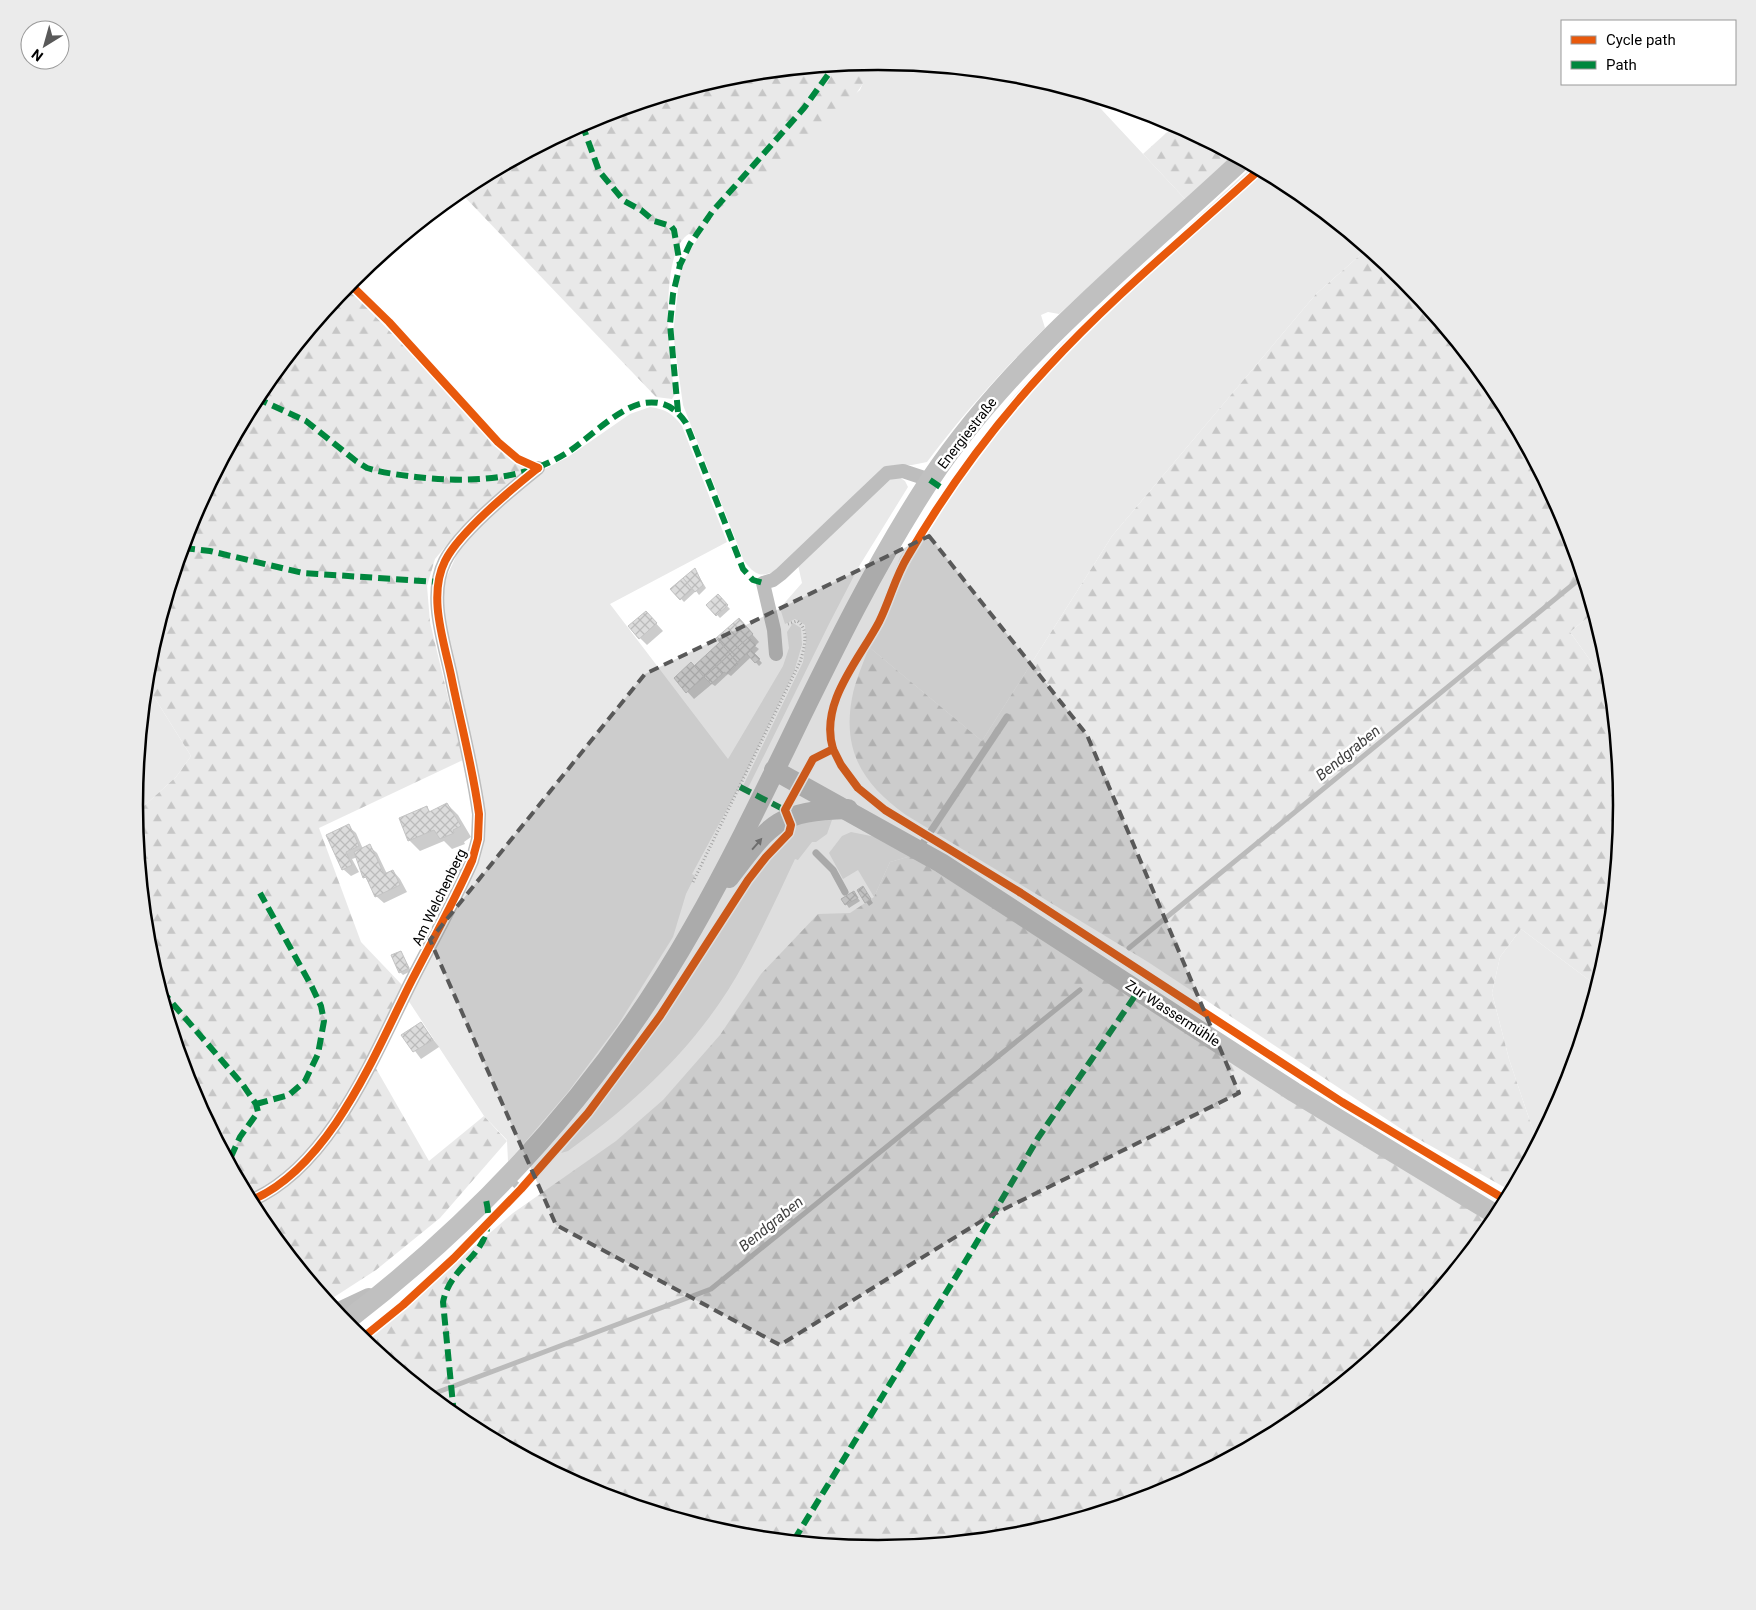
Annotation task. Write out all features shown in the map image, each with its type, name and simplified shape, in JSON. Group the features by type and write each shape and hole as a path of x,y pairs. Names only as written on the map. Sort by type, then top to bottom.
{"main road":[{"name":"Energiestraße","path":"695,924 863,590 930,480 986,408 1035,354 1238,164"},
{"name":"Zur Wassermühle","path":"774,770 919,849 1294,1092 1490,1211"},
{"path":"351,1317 394,1284 451,1234 514,1183 565,1112 613,1051 656,990 695,924 752,849 778,822 808,811 848,810"}],"street":[{"name":"Am Welchenberg","path":"257,1197 270,1191 287,1178 308,1157 334,1124 371,1061 472,861 479,831 477,803 441,622 438,582 444,563 454,547 504,497 538,468"},
{"path":"776,654 774,630 763,583 773,580 781,574 887,473 903,472 930,480"},
{"path":"343,1309 394,1284"}],"lane":[{"path":"919,849 1006,717"},
{"path":"816,853 833,870 845,892"}],"path":[{"path":"693,882 800,662 804,639 802,625 794,620 781,629 774,630"}],"highlighted area":[{"path":"929,536 1087,735 1239,1093 988,1217 780,1345 556,1225 430,940 645,674"}],"green space":[{"path":"868,70 926,72 974,76 1021,84 1096,103 1185,199 1059,314 1048,312 1041,315 1045,328 983,393 927,462 912,465 894,465 876,475 781,567 770,573 761,574 753,571 744,561 683,405 673,333 681,264 717,210 860,90"},
{"path":"869,70 866,79 852,100 769,173 717,210 698,239 689,234 679,245 673,262 669,284 668,309 670,358 675,394 672,399 656,397 465,197 510,168 553,146 597,126 642,109 688,95 782,76"},
{"path":"1169,131 1229,159 1185,199 1143,154"},
{"path":"1249,170 1252,172 1114,296 1046,364 1014,400 973,452 919,531 897,570 876,619 900,557 949,482 1014,396 1063,342"},
{"path":"1258,176 1325,222 1363,252 1316,294 1112,536 982,741 869,647 892,602 905,568 954,492 1015,410 1056,364 1105,315"},
{"path":"1363,252 1431,320 1461,358 1515,438 1557,524 1574,569 1588,617 1570,632 1601,676 1607,709 1613,805 1607,901 1591,982 1521,929 1500,957 1492,993 1509,1059 1535,1135 1505,1188 1406,1132 1148,962 906,815 878,792 868,779 860,766 850,735 853,692 869,647 982,741 1112,536 1316,294"},
{"path":"352,292 498,443 529,472 460,529 435,559 427,586 430,622 463,760 319,828 361,942 403,986 365,1064 335,1114 299,1159 277,1179 254,1192 219,1130 199,1086 182,1041 168,995 149,901 143,807 176,777 191,756 152,693 168,615 182,569 199,524 241,437 295,358 325,320"},
{"path":"650,407 669,413 682,426 727,542 610,604 728,759 783,666 789,648 787,632 793,623 801,628 802,645 794,672 738,789 692,874 695,876 686,894 673,937 618,1025 568,1092 508,1162 507,1140 484,1116 408,1000 478,853 443,605 443,585 458,552 480,524 543,470 568,457 630,414"},
{"path":"899,477 905,481 908,487 858,568 748,788 743,786 803,662 806,641 805,625 795,619 785,624 780,608 802,583 798,565 887,480"},
{"path":"1588,617 1601,676 1570,632"},
{"path":"152,693 191,756 176,777 143,807 145,757"},
{"path":"832,820 827,834 816,842 812,842 798,860 795,859 745,961 710,1017 644,1089 594,1132 568,1151 561,1153 615,1085 660,1022 763,865 795,831 796,821"},
{"path":"851,832 876,837 911,856 890,862 874,897 858,870 843,879 829,853 842,836"},
{"path":"911,856 1485,1218 1431,1290 1363,1358 1286,1416 1246,1442 1159,1484 1114,1501 1068,1515 974,1534 878,1540 782,1534 688,1515 642,1501 597,1484 510,1442 431,1388 393,1358 370,1337 513,1213 616,1141 663,1100 720,1035 761,974 818,914 850,913 874,897 890,862"},
{"path":"1521,929 1591,982 1574,1041 1557,1086 1535,1135 1509,1059 1492,993 1500,957"},
{"path":"374,1065 429,1161 484,1116 507,1141 440,1218 376,1270 333,1298 295,1252 259,1201 273,1195"}],"building":[{"path":"695,568 703,585 695,592 683,578"},
{"path":"683,578 692,589 680,600 670,589"},
{"path":"718,594 728,605 716,616 706,605"},
{"path":"646,611 657,623 639,639 628,626"},
{"path":"739,618 753,634 730,654 716,638"},
{"path":"749,637 756,645 738,662 730,654"},
{"path":"720,642 730,654 704,677 694,666"},
{"path":"751,650 760,659 755,663 747,654"},
{"path":"730,654 738,664 727,674 724,672 722,674 716,667"},
{"path":"691,662 704,677 686,693 674,678"},
{"path":"716,667 722,674 711,684 704,677"},
{"path":"447,803 461,826 453,830 454,833 440,839 434,830 408,841 399,818 427,806 429,812"},
{"path":"349,824 359,846 346,852 352,865 342,870 326,835"},
{"path":"370,844 384,874 393,870 400,885 375,897 366,877 363,878 354,852"},
{"path":"457,852 466,857 459,870 450,866"},
{"path":"863,886 871,899 865,903 857,890"},
{"path":"854,891 858,898 845,905 841,899"},
{"path":"401,951 409,968 399,973 391,955"},
{"path":"421,1022 433,1040 413,1052 401,1035"}],"waterway":[{"name":"Bendgraben","path":"1129,948 1578,581"},
{"name":"Bendgraben","path":"437,1392 711,1289 1080,990"}],"marked path":[{"path":"678,412 670,324 673,294 680,265 690,244 712,212 804,108 830,72"},
{"path":"585,132 599,171 624,201 641,210 654,221 671,226 674,230 680,265"},
{"path":"264,402 306,421 367,468 385,473 456,480 497,477 535,468 571,450 625,410 644,403 663,404 678,413 686,423 743,569 753,580 763,583"},
{"path":"930,480 949,493"},
{"path":"190,549 210,551 303,573 438,582"},
{"path":"740,787 785,810"},
{"path":"256,1104 289,1095 305,1081 318,1054 324,1021 321,1006 312,987 260,893"},
{"path":"797,1535 968,1257 1038,1138 1139,990"},
{"path":"169,1000 243,1085 256,1104 258,1112 240,1137 232,1155"},
{"path":"453,1404 443,1302 455,1276 473,1256 486,1233 488,1218 486,1200"}],"cycle path":[{"path":"367,1334 403,1305 454,1258 521,1189 588,1113 660,1016 748,880 766,857 789,833 791,825 785,810 813,759 833,749 830,732 831,715 843,682 879,622 908,556 972,458 1008,412 1072,342 1151,267 1255,174"},
{"path":"355,289 389,322 498,442 518,459 538,468"},
{"path":"257,1197 279,1185 304,1162 327,1135 348,1105 366,1073 472,861 478,839 479,814 470,763 439,621 437,605 440,575 445,561 462,537 487,512 538,468"},
{"path":"833,749 841,765 858,788 885,810 1021,893 1342,1102 1500,1196"}]}
